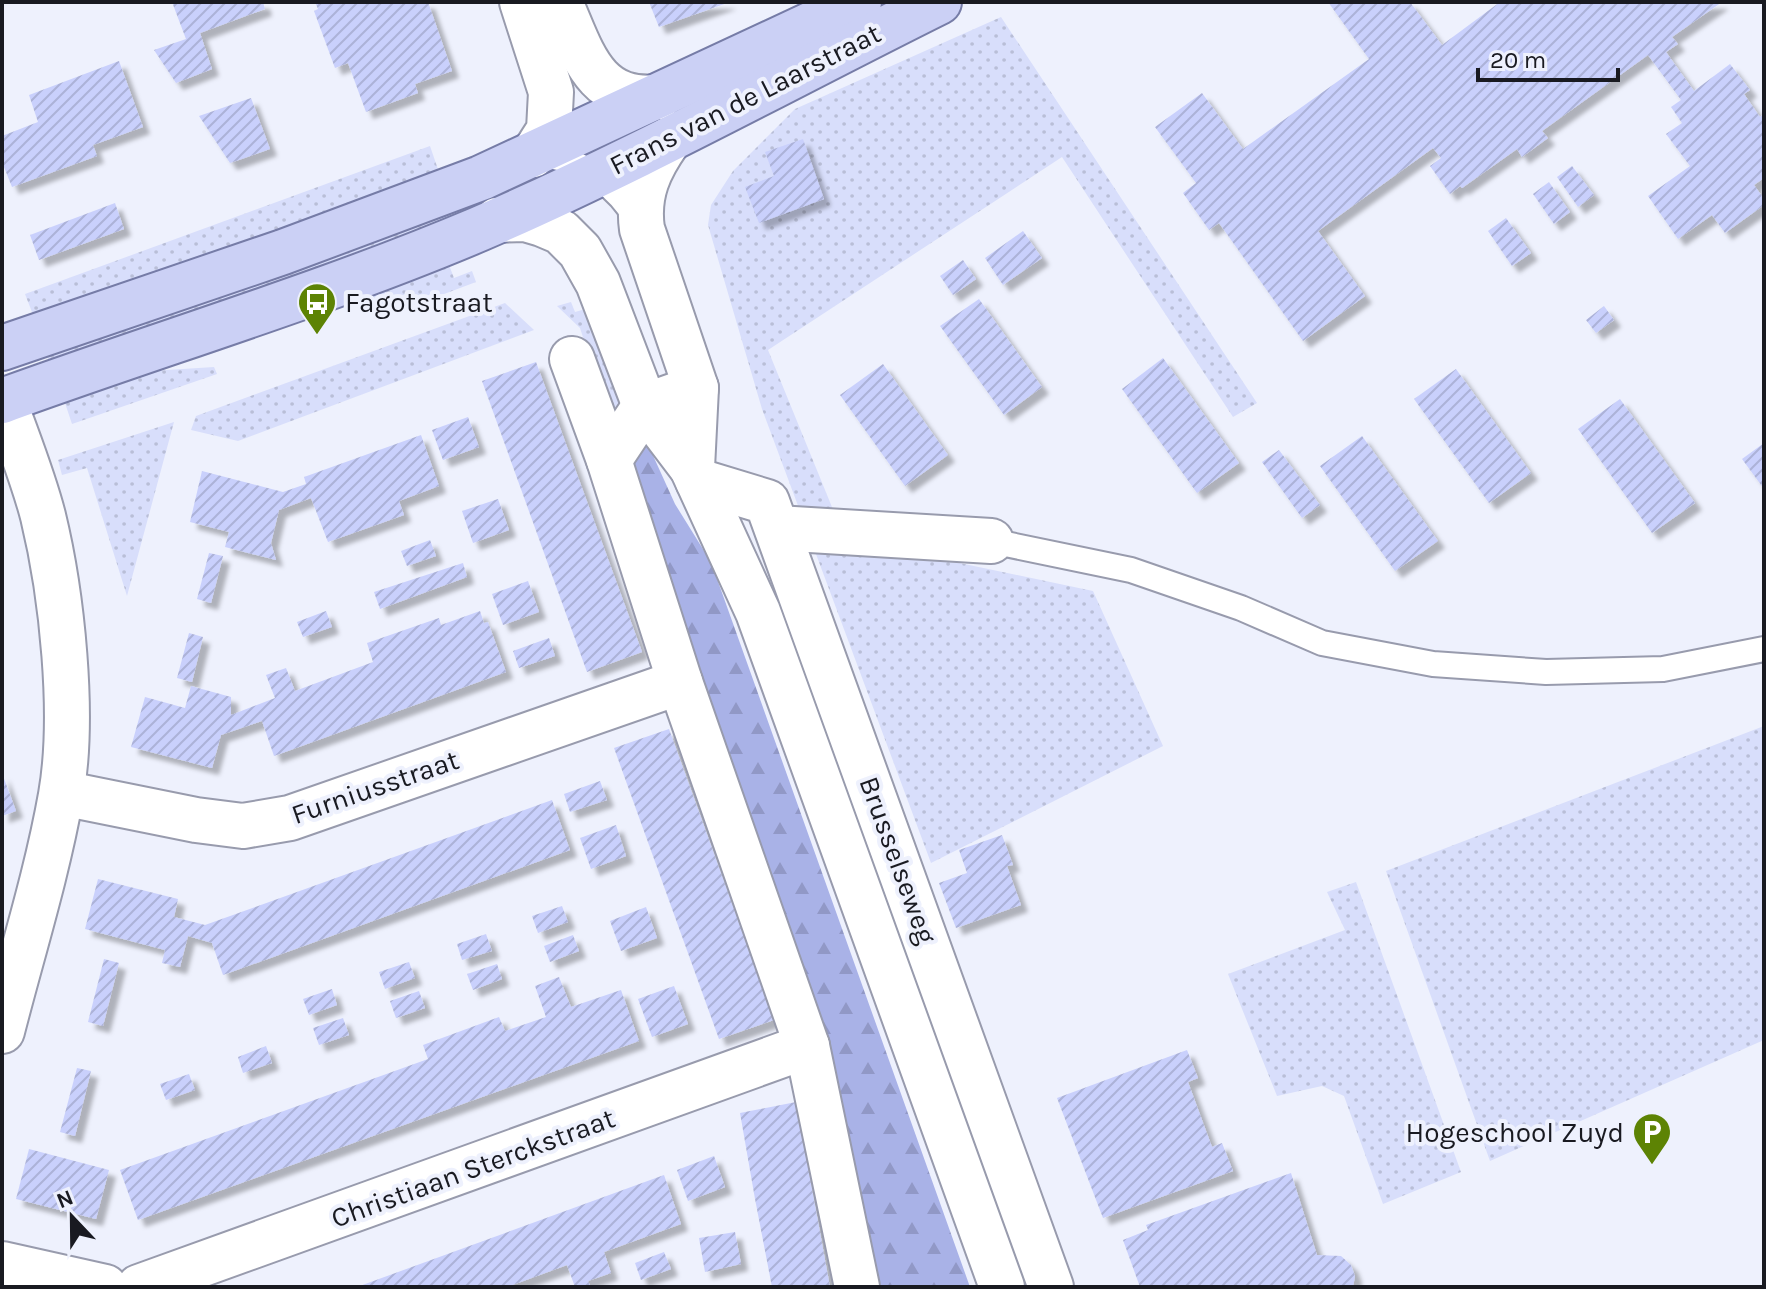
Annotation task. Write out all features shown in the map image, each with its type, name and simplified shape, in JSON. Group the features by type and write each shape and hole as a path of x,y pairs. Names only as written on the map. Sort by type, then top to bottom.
{"main road":[{"name":"Frans van de Laarstraat","path":"533,155 859,2"},
{"name":"Frans van de Laarstraat","path":"594,176 701,126 777,82 939,2"},
{"path":"2,348 283,252 481,178 533,155"},
{"path":"3,401 293,300 497,220 594,176"}],"street":[{"path":"522,2 551,92 549,130 533,155"},
{"path":"560,2 594,75 614,91 626,96 641,99 659,97"},
{"name":"Brusselseweg","path":"669,140 651,168 639,208 642,229 696,388 695,474"},
{"name":"Brusselseweg","path":"497,220 525,219 542,224 561,232 580,251 598,283 645,406 695,474 758,612 1002,1287"},
{"path":"572,359 807,1046 857,1287"},
{"path":"609,460 645,406 696,388"},
{"path":"2,1031 22,885 62,793 65,683 55,579 43,515 3,401"},
{"name":"Brusselseweg","path":"695,474 767,502 1051,1287"},
{"path":"777,528 991,541"},
{"name":"Furniusstraat","path":"62,793 196,820 243,826 290,818 680,682"},
{"name":"Christiaan Sterckstraat","path":"139,1287 807,1046"},
{"path":"2,1264 105,1287"}],"lane":[{"name":"Brusselseweg","path":"533,155 565,159 594,176 621,197 642,229"},
{"path":"991,541 1131,570 1241,608 1322,643 1433,664 1546,672 1663,669 1764,649"}],"shaded area":[{"path":"1001,17 1257,403 1233,417 1062,157 768,350 845,539 1093,591 1163,746 931,863 762,409 708,225 711,205 733,171 795,109"},
{"path":"430,146 442,181 37,325 25,294"},
{"path":"447,207 454,225 51,367 45,350"},
{"path":"446,257 454,278 472,271 476,282 375,320 363,290"},
{"path":"571,302 575,312 589,308 622,395 613,411 605,405 580,328 557,306"},
{"path":"505,303 534,330 238,441 191,430 196,416"},
{"path":"214,367 217,374 72,424 63,397 120,373"},
{"path":"174,422 127,596 87,468 62,475 58,460"},
{"path":"1764,726 1764,1040 1490,1161 1386,871"},
{"path":"1356,882 1461,1172 1383,1204 1344,1096 1322,1086 1277,1096 1228,974 1345,930 1327,892"}],"green space":[{"path":"646,440 675,504 711,562 970,1287 870,1287 630,463"}],"building":[{"path":"172,2 263,2 265,9 200,33 212,69 176,83 154,50 186,39"},
{"path":"315,2 428,2 452,71 415,84 418,93 366,112 348,63 335,68 314,11 318,9"},
{"path":"649,2 730,2 659,27"},
{"path":"1328,2 1410,2 1442,45 1500,2 1722,2 1672,37 1678,44 1666,52 1694,91 1730,64 1750,90 1744,94 1760,117 1764,114 1764,178 1754,185 1764,199 1764,205 1725,233 1712,215 1678,239 1648,196 1690,166 1666,134 1682,123 1671,107 1681,100 1648,55 1542,131 1548,138 1522,157 1517,149 1450,194 1430,166 1441,158 1433,148 1318,231 1365,296 1303,341 1219,223 1209,230 1183,193 1196,183 1155,127 1202,93 1243,149 1369,59"},
{"path":"119,61 143,127 93,145 97,156 12,187 2,162 2,136 38,122 29,95"},
{"path":"251,98 270,149 230,163 199,116"},
{"path":"803,139 824,199 759,223 745,187 774,176 765,152"},
{"path":"1572,166 1594,195 1578,207 1557,177"},
{"path":"1549,182 1570,212 1554,224 1533,194"},
{"path":"115,203 124,229 39,260 30,235"},
{"path":"1506,218 1531,253 1512,266 1488,231"},
{"path":"1023,231 1042,258 1003,285 985,258"},
{"path":"963,260 976,279 953,295 940,276"},
{"path":"979,299 1042,387 1004,415 940,326"},
{"path":"1604,306 1614,320 1596,333 1586,320"},
{"path":"1163,358 1239,463 1197,493 1122,389"},
{"path":"536,362 642,652 587,672 482,381"},
{"path":"883,364 948,455 905,486 840,395"},
{"path":"1456,369 1531,473 1489,503 1414,399"},
{"path":"1620,399 1695,503 1652,533 1578,429"},
{"path":"468,417 479,447 443,460 432,430"},
{"path":"421,435 439,486 399,501 404,515 328,542 311,498 279,510 271,543 276,560 225,547 229,532 190,522 202,471 283,492 306,484 304,477"},
{"path":"1362,436 1438,541 1395,571 1320,466"},
{"path":"1764,443 1764,489 1742,459"},
{"path":"1279,450 1320,505 1302,518 1262,462"},
{"path":"498,499 509,530 473,543 462,511"},
{"path":"430,540 436,556 407,566 401,551"},
{"path":"209,553 223,556 211,603 197,599"},
{"path":"463,563 467,577 380,609 374,592"},
{"path":"528,581 539,612 503,625 492,594"},
{"path":"326,611 332,627 303,637 297,622"},
{"path":"480,611 484,623 488,622 506,672 274,756 262,721 221,735 212,768 131,747 145,697 185,708 191,686 231,697 231,715 275,698 266,675 286,668 295,691 373,662 367,643 439,618 441,625"},
{"path":"189,633 203,637 192,682 177,678"},
{"path":"549,638 555,656 519,668 513,651"},
{"path":"669,729 774,1020 719,1039 614,748"},
{"path":"2,773 16,811 2,816"},
{"path":"600,781 607,800 570,812 564,794"},
{"path":"552,800 570,850 223,975 212,943 188,936 180,967 162,963 165,950 85,929 98,879 178,899 174,917 205,925"},
{"path":"616,825 626,856 591,869 580,838"},
{"path":"1002,835 1013,865 1007,866 1021,905 956,928 939,883 967,873 959,850"},
{"path":"562,906 568,922 538,933 532,916"},
{"path":"646,907 657,938 621,951 610,921"},
{"path":"486,934 492,951 462,960 457,944"},
{"path":"573,935 579,951 550,962 544,946"},
{"path":"104,959 119,963 103,1026 88,1022"},
{"path":"409,962 415,978 385,989 379,972"},
{"path":"497,964 502,979 473,990 467,974"},
{"path":"559,977 571,1007 621,990 639,1041 138,1220 120,1170 428,1059 423,1045 499,1017 505,1031 546,1017 535,986"},
{"path":"674,986 688,1024 652,1037 638,999"},
{"path":"332,989 337,1005 309,1015 303,999"},
{"path":"419,991 425,1008 396,1018 390,1001"},
{"path":"343,1018 349,1035 319,1045 313,1028"},
{"path":"266,1046 272,1063 243,1073 238,1057"},
{"path":"1187,1050 1198,1078 1188,1082 1212,1147 1222,1143 1233,1171 1103,1218 1057,1098"},
{"path":"77,1068 91,1071 75,1136 60,1132"},
{"path":"189,1074 195,1090 166,1100 160,1084"},
{"path":"796,1102 830,1287 772,1287 755,1199 740,1113"},
{"path":"29,1149 109,1170 96,1219 16,1199"},
{"path":"714,1156 725,1187 688,1201 677,1170"},
{"path":"1291,1173 1317,1255 1341,1256 1351,1265 1355,1276 1353,1287 1140,1287 1123,1240 1148,1230 1146,1225"},
{"path":"664,1175 681,1224 604,1252 611,1273 588,1281 591,1287 575,1287 567,1265 507,1287 357,1287"},
{"path":"735,1232 741,1264 705,1272 699,1238"},
{"path":"664,1252 671,1269 641,1280 635,1263"}],"place":[{"name":"Fagotstraat","path":"317,336"},
{"name":"Hogeschool Zuyd","path":"1652,1166"}]}
